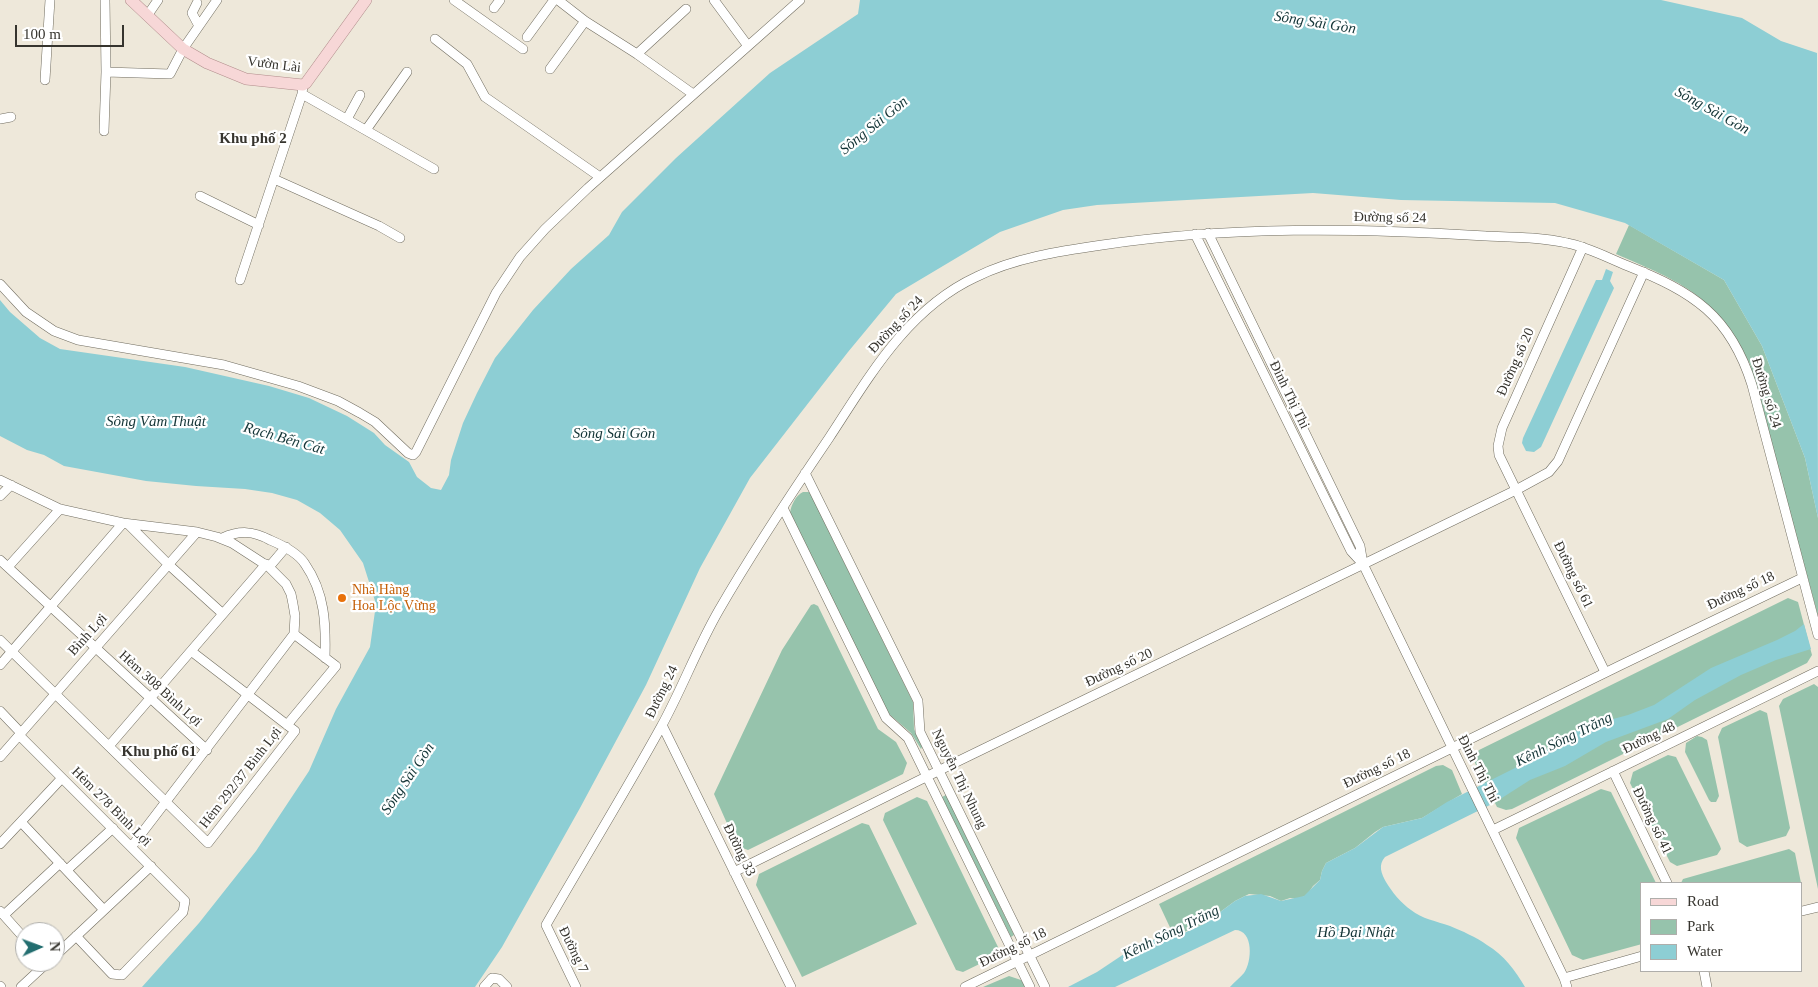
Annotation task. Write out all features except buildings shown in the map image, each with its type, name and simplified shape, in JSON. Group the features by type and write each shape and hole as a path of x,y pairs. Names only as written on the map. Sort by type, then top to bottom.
{"main road":[{"name":"Vườn Lài","path":"131,0 183,49 207,63 246,79 302,89 366,0"}],"street":[{"path":"46,80 50,0"},
{"path":"104,131 106,72 105,0"},
{"path":"147,16 158,0"},
{"path":"106,72 170,74 183,49 216,0"},
{"path":"454,0 522,49"},
{"path":"494,8 500,0"},
{"path":"527,37 556,0 585,21 638,54 693,94"},
{"path":"714,0 748,46"},
{"path":"0,284 26,312 54,331 78,340 224,365 298,386 338,401 375,422 408,453 413,455 496,293 515,264 545,229 600,177 800,0"},
{"path":"197,3 192,13 199,26"},
{"path":"638,54 686,9"},
{"path":"550,69 585,21"},
{"path":"435,39 467,64 485,97 600,177"},
{"path":"366,130 407,72"},
{"path":"240,280 256,224 274,179 302,89 347,119 434,170"},
{"path":"347,119 360,94"},
{"path":"0,119 11,117"},
{"path":"274,179 379,226 400,238"},
{"path":"200,196 256,224"},
{"name":"Đường số 24","path":"805,473 882,357 912,323 959,286 978,275 1013,264 1073,249 1146,238 1208,233 1336,231 1445,234 1549,240 1583,247 1677,288 1703,306 1725,330 1742,357 1752,386 1818,636"},
{"name":"Đinh Thị Thi","path":"1208,233 1360,546 1363,564 1493,830 1565,983"},
{"name":"Đinh Thị Thi","path":"1196,234 1351,551 1363,564"},
{"name":"Đường số 20","path":"1516,490 1499,455 1499,437 1583,247"},
{"name":"Đường số 20","path":"734,872 927,776 1516,490 1549,472 1558,461 1644,272"},
{"name":"Đường 24","path":"546,925 662,725 717,612 805,473"},
{"name":"Nguyễn Thị Nhung","path":"805,473 918,701 920,732 1045,987"},
{"path":"0,480 60,509 126,524 197,532 222,538 267,566 286,584 291,594 295,616 294,634 132,846"},
{"path":"0,496 11,485"},
{"name":"Đường số 61","path":"1516,490 1605,672"},
{"name":"Nguyễn Thị Nhung","path":"783,508 886,718 908,738 1030,987"},
{"path":"8,567 60,509"},
{"path":"126,524 223,614"},
{"path":"0,665 50,606 126,524"},
{"name":"Bình Lợi","path":"0,757 197,532"},
{"path":"222,538 233,534 257,533 286,547 304,563 319,592 326,623 325,658"},
{"path":"109,746 223,614 286,547"},
{"name":"Hẻm 308 Bình Lợi","path":"0,560 207,750"},
{"name":"Đường số 18","path":"964,987 1605,672 1802,578"},
{"path":"294,634 325,658"},
{"path":"0,640 166,802"},
{"path":"191,651 291,728"},
{"name":"Hẻm 292/37 Bình Lợi","path":"166,802 208,843 336,666 325,658"},
{"name":"Đường 48","path":"1493,830 1818,671"},
{"name":"Hẻm 278 Bình Lợi","path":"0,711 62,778 184,898 186,903 183,912 122,975 112,974 76,936"},
{"name":"Đường 33","path":"662,725 791,987"},
{"name":"Đường số 41","path":"1613,771 1667,882"},
{"path":"0,844 62,778"},
{"path":"21,822 104,910"},
{"path":"67,870 113,828"},
{"path":"15,927 2,912 60,863"},
{"path":"65,946 151,866"},
{"path":"1803,911 1818,907"},
{"name":"Đường 7","path":"546,925 576,987"},
{"path":"1565,983 1640,957"},
{"path":"21,987 37,972"},
{"path":"1704,972 1708,987"},
{"path":"484,987 492,978 499,979 507,987"}],"green space":[{"path":"1629,225 1724,280 1762,346 1805,458 1818,518 1818,616 1750,364 1724,322 1695,294 1679,283 1616,254"},
{"path":"803,492 809,492 812,497 913,702 914,729 922,747 921,749 911,733 889,714 790,513 794,501"},
{"path":"1788,598 1798,602 1812,655 1807,663 1512,809 1506,810 1497,807 1475,763 1474,758 1479,750"},
{"path":"811,605 818,606 878,729 896,742 907,763 903,774 748,850 737,846 714,794 782,650"},
{"path":"1814,684 1818,687 1818,889 1779,706 1783,699"},
{"path":"1760,710 1767,713 1790,828 1786,836 1747,847 1739,842 1718,737 1722,728"},
{"path":"1697,736 1707,740 1719,796 1716,802 1709,800 1685,752 1686,743"},
{"path":"1668,755 1676,757 1721,849 1717,855 1677,866 1670,862 1630,783 1633,772"},
{"path":"1443,765 1452,770 1462,794 1422,818 1383,827 1355,848 1326,863 1320,880 1307,895 1298,899 1290,898 1281,901 1270,896 1249,894 1235,901 1204,924 1174,936 1159,904 1436,766"},
{"path":"1601,789 1611,792 1656,882 1640,882 1640,945 1583,960 1572,955 1516,838 1519,828"},
{"path":"946,795 1014,935 1011,937 942,797"},
{"path":"917,797 927,801 998,947 996,956 963,972 956,970 883,820 885,813"},
{"path":"862,823 869,825 917,924 802,977 756,885 759,874"},
{"path":"1789,849 1795,853 1801,882 1682,882 1683,879"},
{"path":"1009,976 1021,980 1026,987 983,987"}],"water":[{"name":"Sông Sài Gòn","path":"860,0 1661,0 1742,18 1781,41 1817,53 1818,518 1805,458 1762,346 1724,280 1625,223 1555,203 1401,200 1313,193 1097,205 1063,210 1000,232 896,294 848,352 750,478 700,568 646,685 580,808 502,947 475,987 142,987 199,923 256,851 309,771 336,709 370,647 376,604 363,563 340,530 320,513 297,500 272,493 245,489 146,481 64,466 0,436 0,300 10,312 40,338 60,349 185,367 269,386 309,398 347,416 374,433 385,445 409,462 417,477 431,488 441,490 449,475 451,460 463,423 477,393 495,358 533,310 571,269 609,235 622,212 676,158 770,73 858,14"},
{"path":"1606,269 1613,272 1610,281 1614,288 1541,447 1534,452 1526,451 1522,443 1523,438 1596,280 1602,280"},
{"path":"1804,624 1811,649 1776,660 1741,675 1695,700 1668,719 1606,742 1565,766 1530,780 1494,803 1385,857 1381,866 1383,875 1391,890 1404,904 1420,916 1464,932 1499,953 1509,963 1525,987 1230,987 1244,973 1250,955 1250,947 1246,935 1241,931 1235,930 1115,987 1068,987 1097,972 1133,948 1152,940 1184,933 1204,924 1235,901 1245,896 1261,894 1281,901 1304,896 1320,880 1326,863 1355,848 1383,827 1422,818 1447,802 1533,759 1572,733 1654,705 1711,668 1777,640"}],"place":[{"name":"Nhà Hàng Hoa Lộc Vừng","path":"342,598"}],"district":[{"name":"Khu phố 2","path":"253,139"},
{"name":"Khu phố 61","path":"159,752"}],"water label":[{"name":"Sông Vàm Thuật","path":"156,422"},
{"name":"Rạch Bến Cát","path":"284,439"},
{"name":"Kênh Sông Trăng","path":"1564,740"},
{"name":"Kênh Sông Trăng","path":"1171,933"},
{"name":"Hồ Đại Nhật","path":"1356,933"}]}
